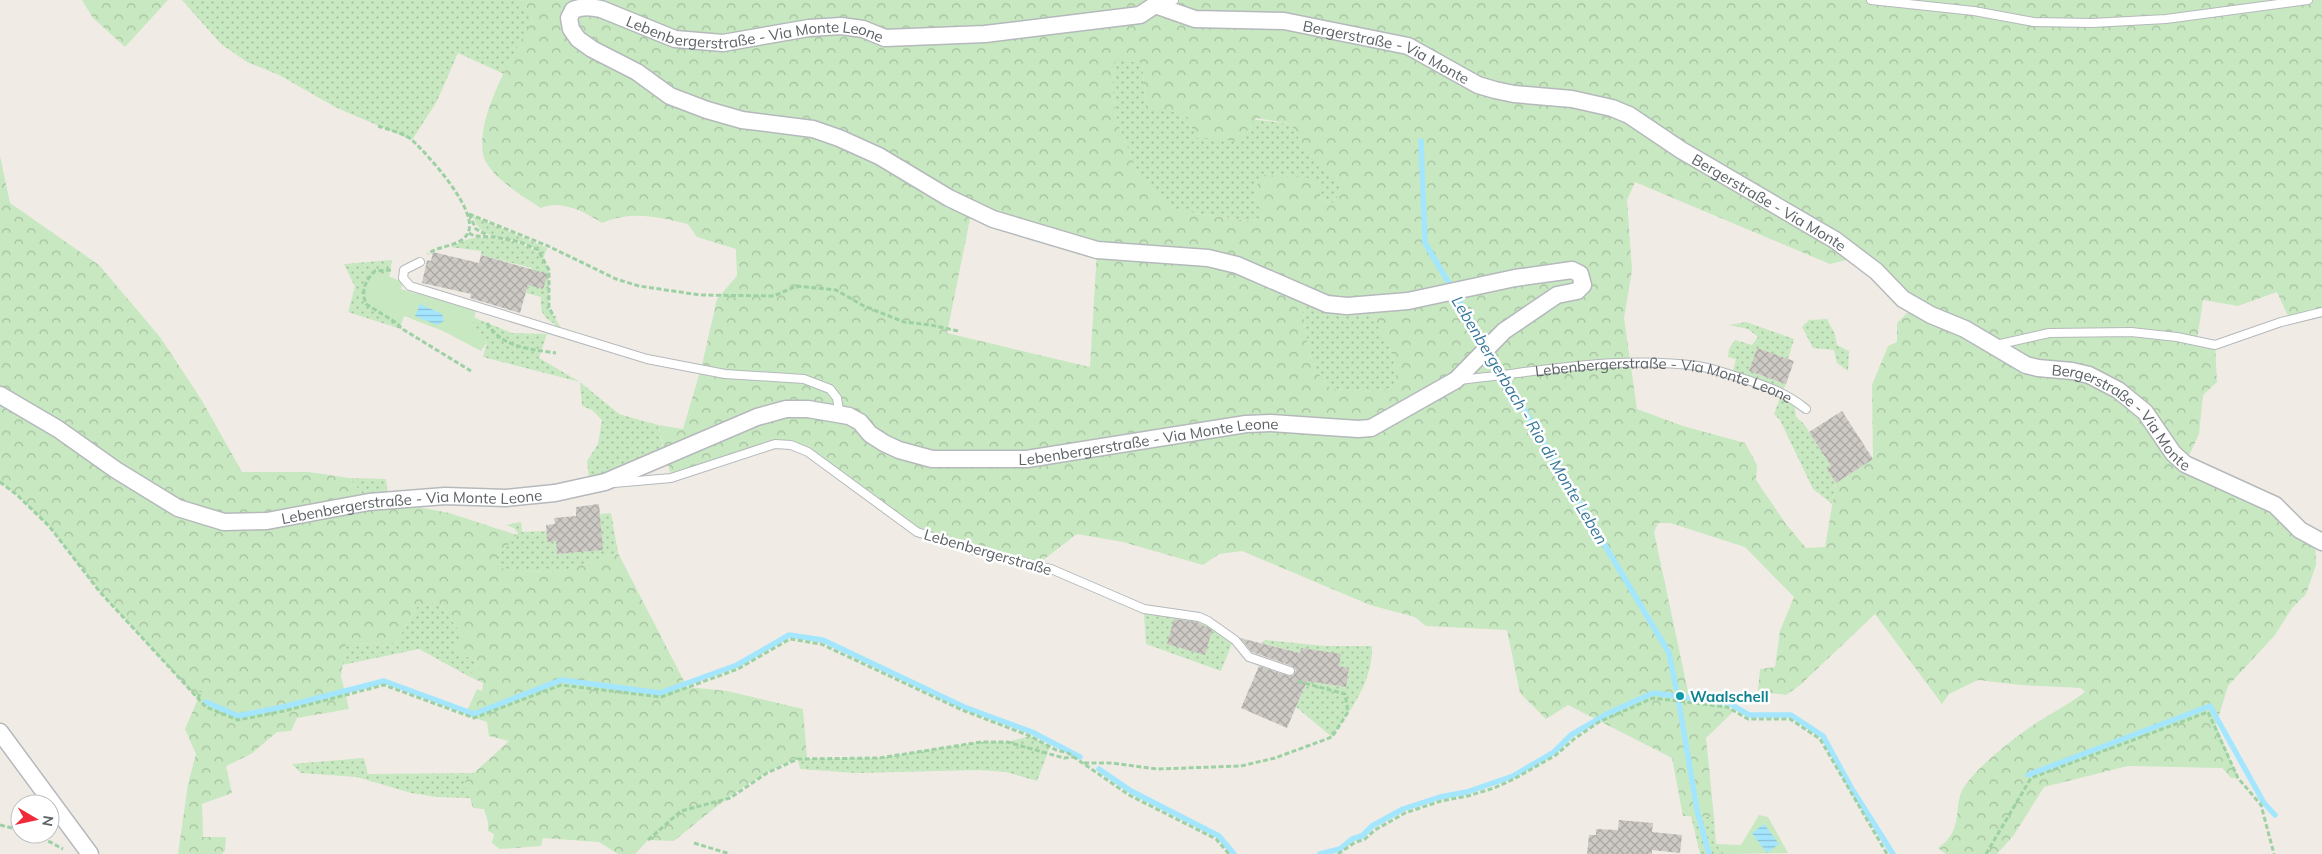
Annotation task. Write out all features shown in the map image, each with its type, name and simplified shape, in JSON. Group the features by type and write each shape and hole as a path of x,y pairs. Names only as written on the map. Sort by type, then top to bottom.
{"street":[{"name":"Bergerstraße - Via Monte","path":"1154,2 1195,19 1284,21 1408,46 1478,85 1514,94 1572,99 1612,108 1629,115 1681,150 1835,240 1876,271 1903,299 1931,315 1965,329 2026,364 2038,368 2072,371 2110,385 2145,412 2173,453 2185,464 2275,505 2300,530 2322,542"},
{"name":"Lebenbergerstraße - Via Monte Leone","path":"0,395 58,429 116,470 178,508 224,522 267,521 369,502 445,496 506,498 531,496 605,482 757,416 786,409 808,409 840,416 849,416 860,422 870,434 891,446 932,459 1027,459 1246,424 1271,423 1358,429 1371,428 1456,380 1504,331 1557,295 1567,291 1577,291 1584,284 1580,274 1572,270 1516,278 1408,301 1347,306 1327,304 1237,265 1208,258 1097,250 993,219 949,198 879,156 839,138 813,129 742,120 670,96 637,72 592,49 578,39 571,29 569,18 573,10 580,7 589,7 609,12 675,39 723,43 809,28 841,26 863,29 885,38 985,34 1140,15 1154,2"},
{"path":"0,732 90,854"}],"lane":[{"path":"1154,2 1174,0"},
{"path":"1872,0 1974,10 2034,22 2092,23 2166,19 2308,0"},
{"path":"420,262 404,270 403,278 410,286 621,352 680,367 758,377 804,379 830,389 837,398 840,416"},
{"path":"1992,345 2058,332 2131,332 2178,337 2216,345 2281,322 2322,312"},
{"name":"Lebenbergerstraße - Via Monte Leone","path":"1456,380 1604,364 1649,362 1699,366 1773,387 1794,398 1806,409"},
{"name":"Lebenbergerstraße","path":"605,482 619,484 671,478 775,444 791,445 808,452 917,532 982,553 1051,569 1144,609 1208,621 1235,640 1249,656 1290,671"}],"path":[{"path":"378,126 412,140 460,196 476,229 494,237"},
{"path":"420,262 430,252 463,240 469,233 469,214"},
{"path":"469,214 548,246 616,279 639,286 700,296 774,296 797,286 836,290 864,306 904,322 958,331"},
{"path":"469,233 474,236 494,237 520,242 538,250 549,270 549,308 564,333"},
{"path":"404,270 375,271 366,282 362,294 366,304 471,371"},
{"path":"484,309 482,316 494,334 517,347 556,353"},
{"path":"0,482 50,526 100,592 198,699 206,707 238,720 284,711 384,685 474,718 561,684 661,697 738,669 790,639 798,639 822,644 962,710 1030,736 1074,757 1129,795 1216,839 1229,854"},
{"path":"1083,763 1112,763 1157,769 1242,766 1275,758 1332,737 1348,712 1345,694 1299,683 1292,678 1290,671"},
{"path":"198,699 202,690"},
{"path":"1338,854 1404,813 1441,801 1468,796 1494,788 1514,779 1556,755 1574,738 1609,716 1654,698 1727,707 1748,719 1790,719 1820,739 1887,854"},
{"path":"1986,854 2031,778 2208,712 2238,778 2261,805 2274,854"},
{"path":"648,840 681,811 730,798 767,773 798,759 878,758 981,742 1007,742 1064,758 1074,757"},
{"path":"694,843 730,854"},
{"path":"54,844 69,854"}],"green space":[{"path":"82,0 168,0 125,47 93,18"},
{"path":"182,0 520,0 533,18 504,74 458,53 437,101 412,140 337,108 279,75 247,62 221,44"},
{"path":"520,0 2322,0 2322,310 2290,320 2277,292 2238,306 2203,300 2197,340 2215,345 2217,382 2203,395 2199,434 2185,464 2254,495 2315,539 2316,565 2306,594 2292,608 2275,635 2228,686 2216,725 2238,778 2231,778 2222,768 2128,766 2044,787 2014,835 1997,854 1946,854 1938,848 1952,833 1961,792 1966,784 1996,753 2030,727 2085,692 2081,688 2021,685 1978,680 1949,694 1942,704 1875,614 1799,686 1786,695 1758,691 1760,669 1775,667 1780,631 1794,597 1745,547 1670,523 1658,523 1654,532 1690,701 1727,707 1734,711 1706,738 1714,817 1683,816 1672,758 1568,705 1546,719 1520,693 1507,630 1426,626 1415,617 1370,605 1242,551 1219,554 1203,565 1123,542 1077,534 1039,563 979,550 925,534 832,466 775,442 670,473 658,425 683,429 702,365 717,299 737,276 736,249 697,237 688,224 666,219 634,216 613,219 602,223 581,211 565,206 557,205 541,208 507,185 491,170 483,154 482,138 485,121 507,66 533,18","holes":["1116,59 1142,63 1146,108 1186,114 1197,138 1239,141 1257,118 1291,124 1306,151 1344,188 1333,203 1319,198 1323,188 1310,178 1264,175 1254,190 1263,217 1249,221 1175,210 1139,176 1118,124 1112,87","1635,182 1830,264 1859,257 1914,306 1897,323 1897,342 1888,346 1872,385 1873,459 1836,483 1825,547 1806,548 1786,524 1756,480 1757,465 1745,443 1683,426 1637,409 1624,318 1632,270 1627,200","972,209 1097,250 1090,367 947,333","1309,304 1368,306 1393,355 1397,386 1376,392 1331,389 1313,363 1307,343 1303,311"]},
{"path":"1116,59 1142,63 1146,107 1291,124 1306,151 1345,188 1333,203 1319,198 1254,190 1263,217 1249,221 1175,210 1139,176 1118,124 1112,87"},
{"path":"0,156 10,203 99,265 160,337 201,399 242,472 309,472 349,478 371,504 413,506 449,513 517,535 497,557 497,567 514,571 560,572 618,553 687,687 727,691 803,709 807,758 791,761 756,779 737,791 674,841 648,840 635,854 618,854 599,842 543,838 541,846 500,849 492,843 494,834 488,831 488,822 484,809 473,808 465,781 509,741 489,736 487,722 465,715 477,689 482,691 483,683 470,677 478,662 455,651 462,634 438,602 417,607 396,643 346,644 341,676 349,709 297,718 291,731 277,732 251,754 226,766 232,793 202,804 203,837 226,837 225,851 221,854 178,854 188,784 196,754 185,729 198,699 100,592 49,526 17,495 0,482"},
{"path":"473,216 547,248 543,259 549,270 549,308 564,333 557,331 555,324 545,316 541,306 541,297 526,293 532,268 481,255 481,251 450,247 472,238 491,238 517,243 539,253 523,243 493,236 485,232 478,226"},
{"path":"392,260 389,277 375,271 383,314 404,330 348,312 355,287 344,264"},
{"path":"375,271 403,282 401,289 418,294 420,289 477,306 473,324 487,342 481,351 443,331 404,316 400,327 366,304 365,286"},
{"path":"1309,304 1368,306 1393,355 1397,386 1376,392 1331,389 1318,372 1310,353 1303,311"},
{"path":"473,317 512,333 547,334 539,358 580,382 483,357 487,342 473,324"},
{"path":"1827,319 1835,334 1837,345 1849,351 1848,371 1837,363 1834,350 1813,348 1802,327 1809,320"},
{"path":"1746,322 1794,339 1788,359 1757,348 1749,371 1786,384 1782,392 1732,375 1736,359 1728,357 1729,349 1735,340 1752,345 1758,337 1748,329 1729,325"},
{"path":"580,382 619,414 658,425 664,453 589,478 587,461 598,444 602,420 592,410 582,406"},
{"path":"1782,392 1794,399 1796,417 1804,424 1831,466 1827,469 1836,483 1832,504 1813,489 1780,420 1774,414"},
{"path":"349,478 386,479 388,496 367,499"},
{"path":"611,513 618,553 560,572 514,571 496,567 497,557 518,533 514,528 506,525 521,522 522,532 546,531 547,542 556,541 557,554 602,550 600,514"},
{"path":"438,602 462,634 455,651 478,662 470,677 419,649 342,665 346,644 396,643 417,607"},
{"path":"1144,613 1199,621 1210,625 1233,641 1221,671 1146,644"},
{"path":"1265,640 1325,646 1372,646 1369,671 1360,695 1332,737 1296,707 1304,689 1296,679 1346,687 1349,668 1339,666 1301,648 1300,653 1262,643"},
{"path":"1030,736 1050,747 1037,781 1006,772 979,770 856,773 800,769 798,759 879,758 981,742 1007,742"},
{"path":"364,758 368,774 475,773 465,781 470,798 437,797 411,793 357,777 301,773 292,764"},
{"path":"1759,815 1768,817 1788,853 1724,854 1716,844 1741,845"},
{"path":"1691,816 1714,817 1716,844 1724,854 1700,854"}],"water":[{"path":"420,304 442,314 444,321 437,325 415,316"},
{"path":"1764,824 1779,844 1767,853 1752,833"}],"building":[{"path":"433,252 479,263 481,255 548,274 543,289 528,285 520,313 470,298 471,294 422,283 427,260 431,261"},
{"path":"1757,348 1794,361 1786,384 1749,371"},
{"path":"1842,411 1873,459 1836,483 1827,469 1831,466 1809,432"},
{"path":"599,504 603,550 557,554 556,541 547,542 546,525 555,524 554,518 576,516 576,507"},
{"path":"1174,619 1197,622 1212,630 1205,655 1167,644"},
{"path":"1240,638 1300,653 1301,648 1341,654 1339,666 1349,668 1346,687 1307,681 1287,728 1241,708 1259,666 1289,676 1293,676 1296,670 1292,666 1252,652"},
{"path":"1619,820 1653,823 1652,832 1682,835 1680,853 1652,850 1652,854 1587,854 1589,835 1596,835 1596,829 1618,830"}],"waterway":[{"name":"Lebenbergerbach - Rio di Monte Leben","path":"1421,141 1425,243 1669,653 1676,688"},
{"path":"206,702 238,716 283,707 384,681 474,714 561,680 660,693 737,665 789,635 823,640 964,707 1032,732 1080,757"},
{"path":"1320,854 1340,849 1352,839 1362,836 1372,826 1403,809 1440,797 1467,792 1513,776 1554,752 1571,735 1609,713 1653,693 1729,703 1749,715 1791,715 1823,736 1852,789 1893,854"},
{"name":"Lebenbergerbach - Rio di Monte Leben","path":"1679,703 1697,810 1709,854"},
{"path":"2028,775 2210,706 2264,803 2275,815"},
{"path":"1099,769 1131,791 1219,836 1234,854"}],"place":[{"name":"Waalschell","path":"1680,696"}]}
